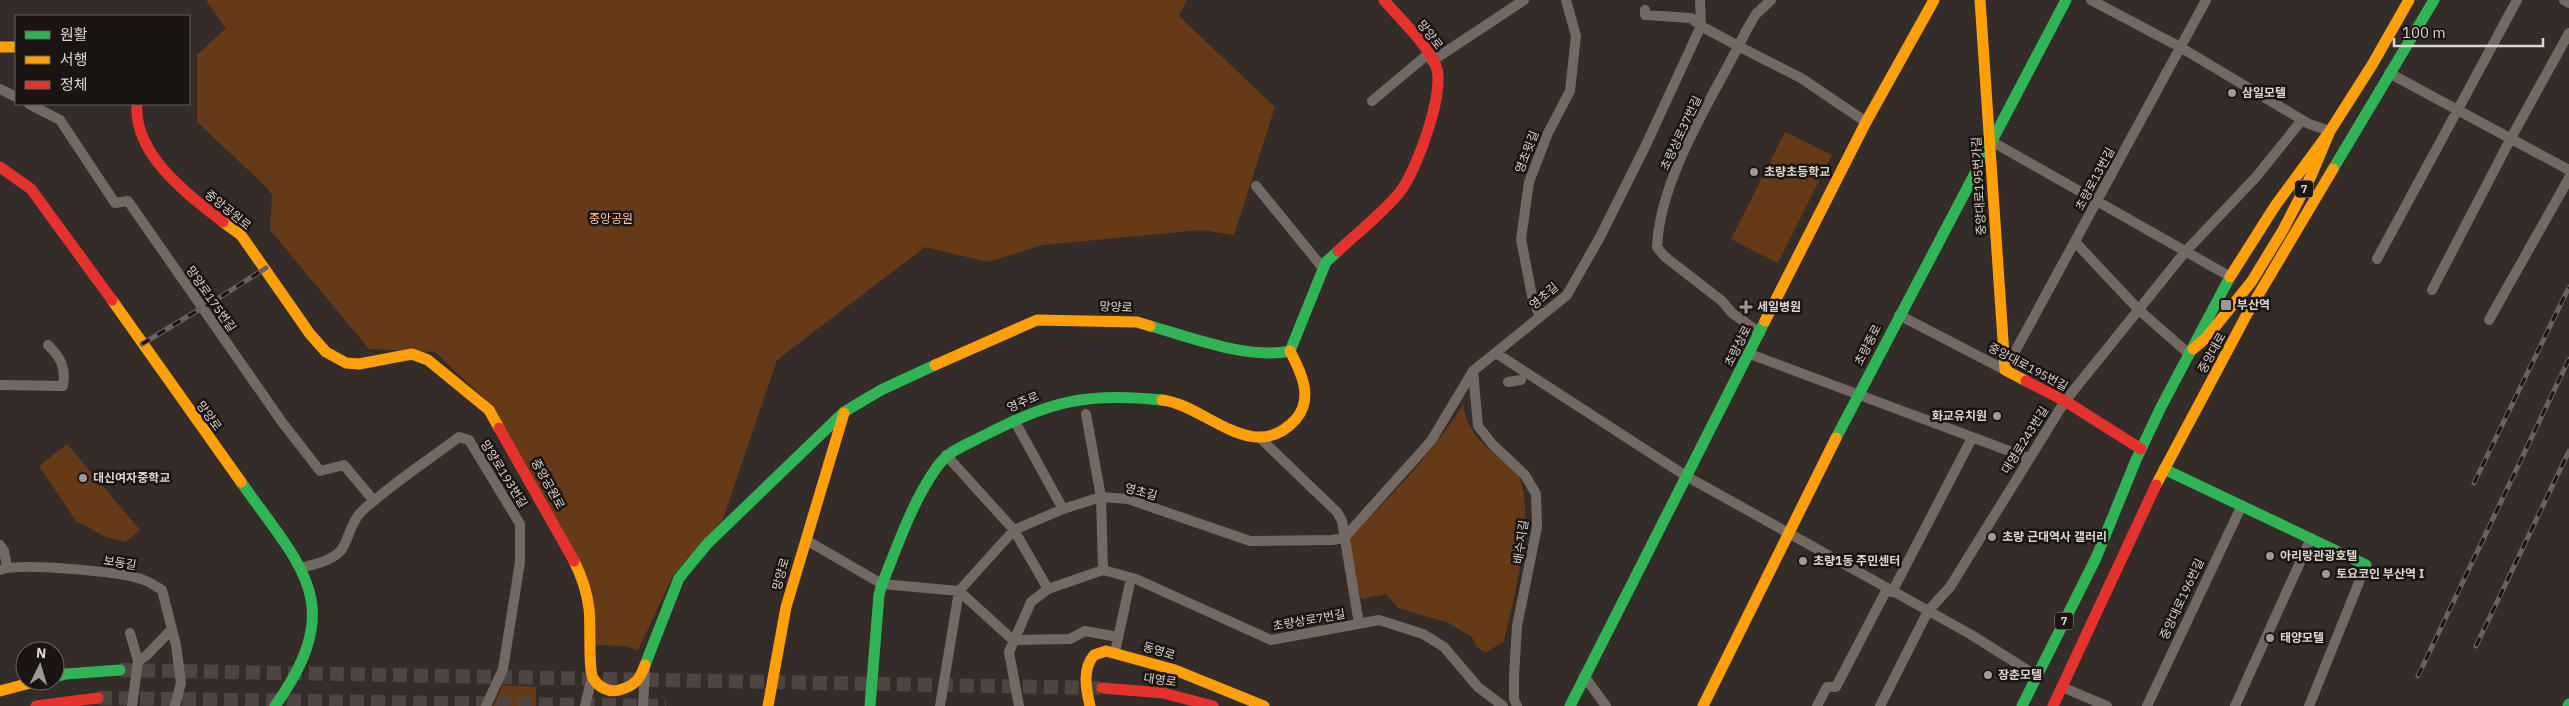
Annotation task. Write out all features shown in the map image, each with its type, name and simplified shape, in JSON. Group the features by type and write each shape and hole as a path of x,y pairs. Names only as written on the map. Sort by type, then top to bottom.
{"street":[{"name":"망양로","path":"768,706 786,607 844,412 889,386 977,345 1037,320 1075,318 1137,322 1219,345 1263,353 1281,354 1290,351 1330,257 1400,192 1421,154 1436,101 1437,67 1384,0"},
{"path":"1372,101 1430,57 1524,0"},
{"name":"영초윗길","path":"1540,317 1532,296 1521,239 1529,182 1548,133 1570,91 1576,36 1566,0"},
{"name":"영초길","path":"959,591 1014,530 1063,509 1101,497 1128,499 1250,541 1332,540 1344,538 1431,441 1473,371 1567,295 1600,237 1644,149 1700,26 1700,0"},
{"name":"초량상로37번길","path":"1760,333 1664,256 1657,247 1658,231 1676,167 1756,14 1771,0"},
{"name":"초량상로","path":"1570,706 1866,122 1934,0"},
{"name":"중앙대로195번가길","path":"1980,0 2005,370"},
{"name":"초량중로","path":"1703,706 1857,395 2066,0"},
{"path":"2091,0 2180,48 2302,120 2330,131"},
{"name":"초량로13번길","path":"2005,370 2206,0"},
{"name":"중앙대로","path":"2022,706 2106,536 2140,449 2229,276 2300,169 2330,131 2372,65 2409,0"},
{"name":"중앙대로","path":"2053,706 2164,469 2247,314 2434,0"},
{"path":"2377,259 2517,0"},
{"path":"2564,0 2569,3"},
{"path":"1645,10 1645,15 1691,18 1700,26 1801,78 1866,122"},
{"path":"2432,290 2511,138 2569,33"},
{"path":"0,47 15,47"},
{"path":"2389,73 2459,109 2569,170"},
{"path":"0,89 15,96"},
{"name":"망양로175번길","path":"30,105 60,120 115,202 128,201 282,422 320,471 344,465 374,501"},
{"name":"중앙공원로","path":"137,105 136,117 153,156 180,190 241,235 310,334 326,352 346,363 358,364 398,355 412,354 428,360 489,410 559,532 584,581 589,609 592,677"},
{"name":"대영로243번길","path":"1880,706 1928,611 1950,587 2065,401 2185,252 2256,177 2302,120"},
{"name":"중앙대로","path":"2188,353 2206,338 2252,281 2283,230 2312,174 2330,131"},
{"path":"1991,141 2229,276"},
{"name":"망양로","path":"0,167 11,173 30,189 101,285 301,568 312,596 314,622 304,658 275,706"},
{"path":"2489,320 2569,178"},
{"path":"1256,186 1324,268"},
{"path":"2075,242 2140,310 2188,353"},
{"name":"중앙대로195번길","path":"1899,315 2065,401 2140,449"},
{"path":"0,385 63,386 66,372 60,358 48,345"},
{"name":"영주로","path":"946,455 1014,420 1059,402 1087,396 1114,394 1174,402 1223,428 1259,437 1278,433 1293,425 1301,412 1305,393 1302,375 1290,351"},
{"path":"1496,354 1686,476 1788,535 1928,611 2037,676"},
{"path":"1750,354 2028,458"},
{"name":"배수지길","path":"1473,371 1478,426 1493,445 1525,475 1536,494 1538,527 1517,626 1514,699 1517,706"},
{"path":"1508,382 1521,380"},
{"path":"592,677 602,688 616,691 624,690 637,683 645,669 658,628 679,578 725,525 844,412"},
{"path":"1019,706 1009,652 1032,602 1048,589 1103,570 1101,497 1086,414"},
{"path":"1014,420 1063,509"},
{"name":"망양로193번길","path":"301,568 331,558 342,548 347,534 360,514 374,501 459,437 469,440 520,524 520,562 503,669 486,706"},
{"path":"1259,437 1337,512 1342,521 1359,624"},
{"path":"1817,706 1827,687 1836,687 1972,438"},
{"path":"870,706 877,613 882,584 918,503 946,455 1014,530 1048,589"},
{"path":"2164,469 2242,504 2366,565 2309,706"},
{"name":"중앙대로196번길","path":"2147,706 2242,504"},
{"path":"2235,706 2312,538"},
{"path":"806,540 882,584 959,591 1013,640 1070,639 1085,631 1118,637"},
{"name":"보동길","path":"0,545 3,569 24,566 113,573 142,579 162,590 172,628 181,683 175,706"},
{"name":"초량상로7번길","path":"1103,570 1131,578 1271,640 1379,620 1423,634 1444,648 1478,687 1503,706"},
{"path":"1090,706 1088,696 1090,662 1094,655 1106,651 1115,652 1131,578"},
{"path":"940,706 959,591"},
{"path":"138,661 146,656 172,628"},
{"path":"130,632 138,661 132,706"},
{"name":"동영로","path":"1115,652 1174,670 1264,706"},
{"path":"644,706 645,669"},
{"path":"65,674 120,670"},
{"path":"1584,676 1606,706"},
{"path":"585,706 592,677"},
{"path":"2062,687 2106,706"},
{"path":"0,692 15,688"},
{"name":"대영로","path":"1102,688 1163,693 1213,706"},
{"path":"28,706 98,698"}],"green space":[{"name":"중앙공원","path":"206,0 1187,0 1179,16 1275,107 1234,235 1202,230 1043,245 988,262 925,247 777,360 723,519 674,574 638,650 624,646 594,645 593,608 492,406 435,352 369,349 270,230 272,195 266,187 197,122 197,55 226,28"},
{"path":"1785,132 1832,155 1778,263 1731,239"},
{"path":"1463,405 1465,415 1472,430 1490,450 1517,473 1523,490 1525,510 1522,556 1504,641 1485,653 1476,646 1472,637 1449,623 1398,608 1386,594 1361,599 1346,541 1408,476 1437,442"},
{"path":"67,444 140,530 125,542 106,537 76,521 39,466"},
{"path":"503,685 536,687 536,706 493,706"}],"tunnel":[{"path":"120,670 1102,688"},
{"path":"98,698 666,706"}],"railway":[{"path":"206,306 266,268"},
{"path":"2474,483 2569,287"},
{"path":"142,344 200,309"},
{"path":"2418,676 2569,359"},
{"path":"2476,646 2569,451"}],"traffic: fast":[{"path":"1836,438 2066,0"},
{"path":"2333,169 2434,0"},
{"path":"1150,326 1238,350 1274,353 1290,351 1326,262 1338,251"},
{"path":"2022,706 2096,558 2136,460 2161,407 2230,277"},
{"path":"1570,706 1765,321"},
{"path":"645,665 679,578 708,543 844,412 881,390 935,365"},
{"path":"870,706 879,595 882,584 913,509 928,480 942,461 964,445 1029,414 1050,407 1070,402 1111,397 1162,400"},
{"path":"2164,469 2366,565"},
{"path":"241,482 298,564 308,588 312,613 309,640 297,670 275,706"},
{"path":"65,674 120,670"}],"traffic: slow":[{"path":"1765,321 1866,122 1934,0"},
{"path":"1980,0 2005,370 2026,381"},
{"path":"2193,349 2206,338 2252,281 2283,230 2312,174 2330,131 2372,65 2409,0"},
{"path":"0,47 15,47"},
{"path":"2230,277 2275,206 2330,131"},
{"path":"2156,485 2247,314 2333,169"},
{"path":"223,222 241,235 310,334 326,352 346,363 359,364 412,354 428,360 489,410 499,428"},
{"path":"112,300 241,482"},
{"path":"935,365 1037,320 1137,322 1150,326"},
{"path":"1162,400 1179,404 1229,429 1246,435 1263,437 1280,432 1296,419 1301,411 1305,394 1301,376 1290,351"},
{"path":"768,706 786,607 844,413"},
{"path":"1703,706 1836,438"},
{"path":"574,561 584,584 588,602 591,673 595,681 601,687 608,690 615,691 625,688 636,681 645,665"},
{"path":"1090,706 1086,686 1088,666 1094,655 1106,651 1175,670 1264,706"},
{"path":"0,691 15,687"}],"traffic: jam":[{"path":"1338,251 1385,208 1406,183 1428,131 1437,94 1438,78 1436,66 1432,58 1420,41 1384,0"},
{"path":"137,105 138,122 144,140 153,156 179,186 223,222"},
{"path":"0,167 31,189 112,300"},
{"path":"2026,381 2065,401 2141,449"},
{"path":"499,428 574,561"},
{"path":"2053,706 2156,485"},
{"path":"1102,688 1163,693 1213,706"},
{"path":"36,706 98,698"}],"place":[{"name":"삼일모텔","path":"2232,93"},
{"name":"초량초등학교","path":"1754,172"},
{"name":"부산역","path":"2226,305"},
{"name":"세일병원","path":"1746,307"},
{"name":"화교유치원","path":"1997,416"},
{"name":"대신여자중학교","path":"83,478"},
{"name":"초량 근대역사 갤러리","path":"1992,537"},
{"name":"아리랑관광호텔","path":"2270,556"},
{"name":"초량1동 주민센터","path":"1803,561"},
{"name":"토요코인 부산역 I","path":"2326,574"},
{"name":"태양모텔","path":"2270,638"},
{"name":"장춘모텔","path":"1988,675"}]}
